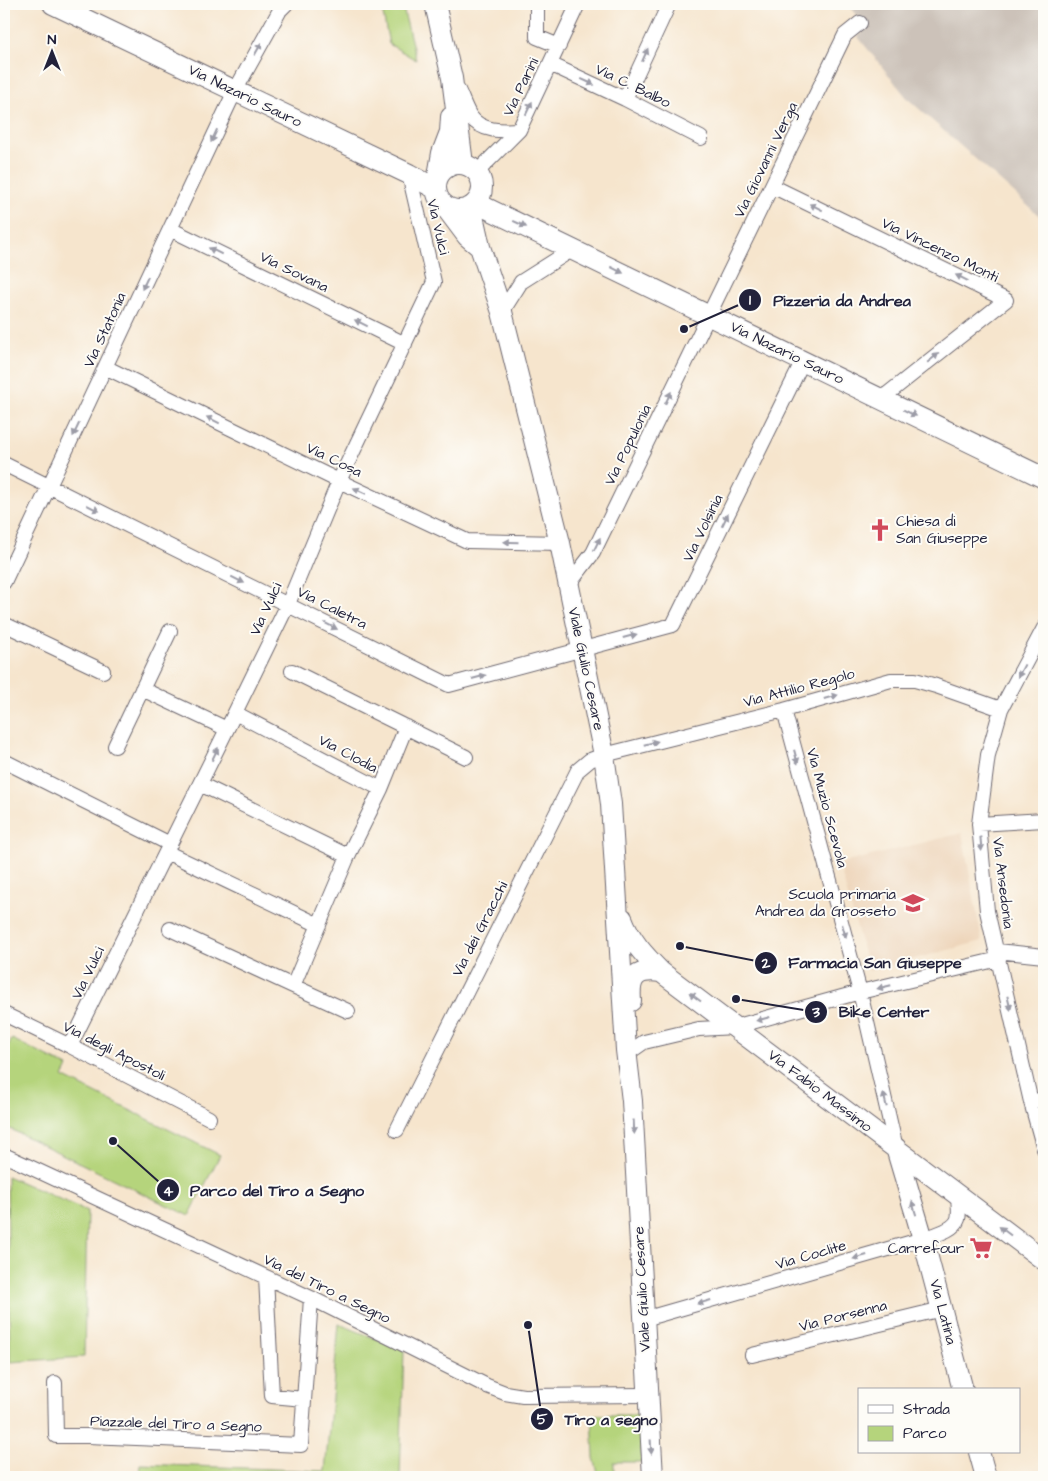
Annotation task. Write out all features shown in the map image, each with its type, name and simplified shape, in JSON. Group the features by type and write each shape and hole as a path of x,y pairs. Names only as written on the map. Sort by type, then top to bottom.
{"main road":[{"name":"Via Nazario Sauro","path":"54,4 439,190"},
{"path":"435,4 470,168"},
{"path":"439,190 443,170 449,166 470,168 480,176 482,193 474,205 454,210 439,190 442,153 450,132 452,78"},
{"name":"Viale Giulio Cesare","path":"439,190 467,236 480,247"},
{"name":"Via Nazario Sauro","path":"474,205 573,249 1044,478"},
{"name":"Viale Giulio Cesare","path":"474,205 480,247 502,312 560,542 604,755 611,804 626,1050 632,1101 653,1477"},
{"name":"Via Fabio Massimo","path":"617,904 638,949 661,972 1044,1260"},
{"name":"Viale Giulio Cesare","path":"632,1101 634,1049 631,983 640,973 646,971 661,972"},
{"name":"Via Latina","path":"896,1148 924,1239 962,1388"},
{"path":"980,1454 986,1477"}],"street":[{"name":"Via Statonia","path":"4,582 235,92 280,10 286,4"},
{"path":"537,4 537,36 559,46"},
{"name":"Via Parini","path":"470,168 518,130 578,4"},
{"path":"625,99 669,4"},
{"name":"Via Giovanni Verga","path":"709,316 845,35 860,23"},
{"name":"Via C. Balbo","path":"550,64 702,138"},
{"path":"452,78 471,117 478,123 490,130 518,130"},
{"name":"Via Vulci","path":"70,1046 288,604 339,481 434,282 409,174"},
{"name":"Via Vincenzo Monti","path":"772,186 1006,300 881,399"},
{"name":"Via Sovana","path":"170,229 405,344"},
{"path":"502,312 521,282 573,249"},
{"name":"Via Populonia","path":"569,584 593,553 709,316"},
{"name":"Via Volsinia","path":"583,649 673,625 803,361"},
{"name":"Via Cosa","path":"105,367 339,481 467,540 560,542"},
{"name":"Via Caletra","path":"4,464 449,685 583,649"},
{"path":"4,624 103,671"},
{"name":"Via Ansedonia","path":"1044,628 1001,709 988,755 979,824 987,911 1038,1101 1044,1149"},
{"path":"115,746 170,631"},
{"path":"292,671 466,757"},
{"name":"Via Attilio Regolo","path":"604,755 784,710 891,680 915,680 1001,709"},
{"path":"142,690 227,730"},
{"name":"Via Muzio Scevola","path":"784,710 860,992 896,1148"},
{"name":"Via Clodia","path":"235,713 380,789 348,856 293,986"},
{"path":"380,789 406,728"},
{"name":"Via dei Gracchi","path":"397,1130 578,770 590,760 604,755"},
{"path":"4,761 318,925"},
{"path":"200,784 348,856"},
{"path":"979,824 1044,820"},
{"path":"170,929 348,1011"},
{"path":"634,1049 644,1042 699,1029 734,1026 998,955 1044,956"},
{"name":"Via degli Apostoli","path":"4,1014 209,1118"},
{"name":"Via del Tiro a Segno","path":"4,1156 311,1298 487,1386 523,1396 648,1394"},
{"name":"Via Coclite","path":"644,1319 924,1239 949,1229 955,1224 958,1219 958,1195"},
{"path":"266,1277 272,1396 304,1399"},
{"name":"Piazzale del Tiro a Segno","path":"55,1383 56,1436 301,1445 311,1298"},
{"name":"Via Porsenna","path":"752,1355 942,1309"}],"shaded area":[{"path":"849,4 1044,4 1044,220 908,99 858,37 865,30 860,18"},
{"name":"Scuola primaria Andrea da Grosseto","path":"962,833 982,941 869,971 839,864"}],"green space":[{"path":"381,4 402,4 416,60 389,44"},
{"path":"12,1039 68,1067 63,1077 220,1155 189,1216 4,1126 4,1051"},
{"path":"7,1176 87,1211 84,1357 10,1362"},
{"path":"339,1324 404,1350 400,1477 139,1477 140,1464 325,1471"},
{"path":"592,1415 639,1415 642,1462 614,1462 614,1477 599,1477 594,1458"}],"place":[{"name":"Pizzeria da Andrea","path":"684,329"},
{"name":"Chiesa di San Giuseppe","path":"880,530"},
{"name":"Scuola primaria Andrea da Grosseto","path":"913,903"},
{"name":"Farmacia San Giuseppe","path":"680,946"},
{"name":"Bike Center","path":"736,999"},
{"name":"Parco del Tiro a Segno","path":"113,1141"},
{"name":"Carrefour","path":"981,1248"},
{"name":"Tiro a segno","path":"528,1325"}]}
